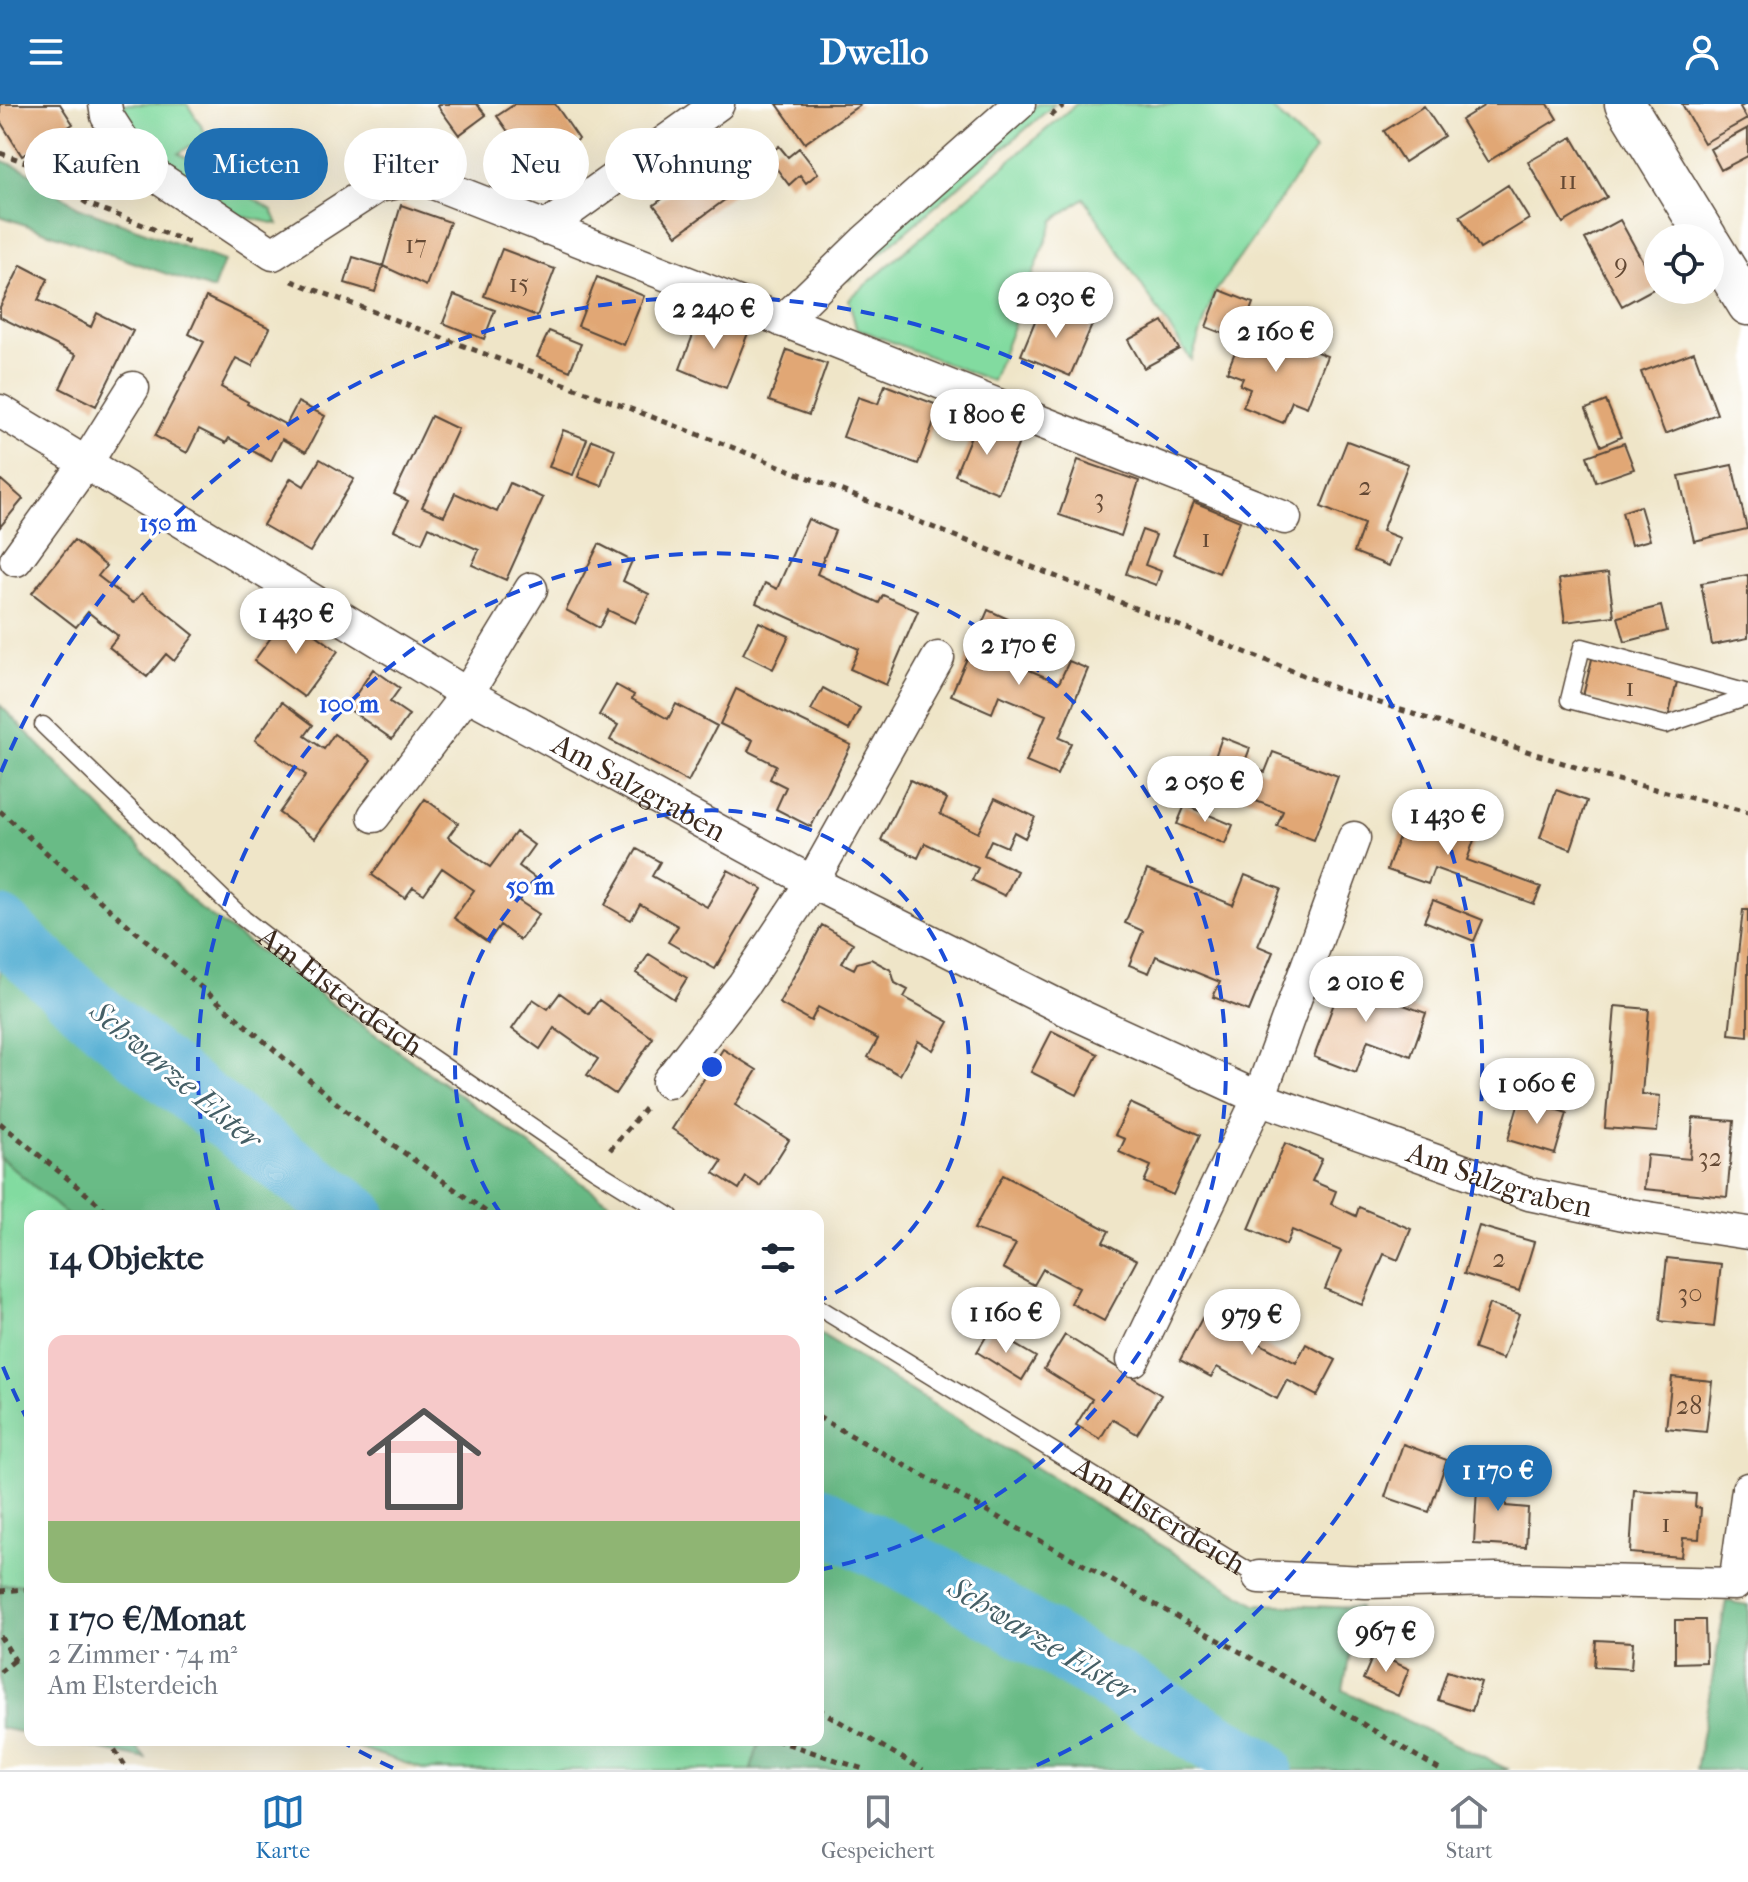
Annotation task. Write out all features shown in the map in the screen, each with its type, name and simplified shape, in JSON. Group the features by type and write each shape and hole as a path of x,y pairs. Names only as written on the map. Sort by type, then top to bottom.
{"street":[{"path":"105,104 107,116 138,164 273,254 378,186 421,178 1285,518"},
{"path":"545,228 718,104"},
{"path":"783,321 865,241 1019,104"},
{"path":"1625,104 1698,224"},
{"path":"1724,266 1748,305"},
{"path":"16,560 86,463 133,388"},
{"name":"Am Salzgraben","path":"0,411 467,694 812,882 1065,1009 1259,1098 1529,1194 1629,1215 1748,1233"},
{"path":"374,816 467,694 531,589"},
{"path":"668,1082 744,984 812,882 938,658"},
{"path":"1133,1360 1259,1098 1354,838"},
{"name":"Am Elsterdeich","path":"1259,1577 1366,1582 1497,1579 1735,1584 1748,1489"}],"lane":[{"path":"1582,647 1748,695 1666,725 1569,700 1582,647"},
{"name":"Am Elsterdeich","path":"43,725 244,919 359,1008 594,1169 660,1210"},
{"name":"Am Elsterdeich","path":"824,1311 1259,1577"}],"path":[{"path":"0,153 28,163 88,204 203,247"},
{"path":"289,280 742,451 1340,690 1606,777 1748,812"},
{"path":"0,811 107,907 346,1111 484,1210"},
{"path":"594,1169 668,1082"},
{"path":"0,1123 106,1210"},
{"path":"824,1420 1269,1668 1440,1770"},
{"path":"0,1591 24,1589"},
{"path":"0,1636 15,1660 24,1662"},
{"path":"0,1672 15,1660"},
{"path":"824,1712 923,1770"},
{"path":"112,1746 128,1770"},
{"path":"794,1746 866,1770"}],"green space":[{"path":"123,104 187,104 202,128 184,128 184,150 179,153 184,156 184,180 168,170 168,128 129,128"},
{"path":"1038,104 1055,104 849,280 843,273"},
{"path":"1076,104 1267,104 1315,150 1214,294 1191,360 1084,198 1054,220 992,381 856,328 849,299"},
{"path":"0,160 24,169 24,200 68,200 78,207 224,261 213,290 0,216"},
{"path":"216,200 256,200 272,210 278,224 241,216"},
{"path":"0,705 198,907 620,1210 62,1210 0,1157"},
{"path":"0,1157 62,1210 24,1210 24,1584 0,1585"},
{"path":"824,1337 1256,1604 1359,1608 1343,1690 1509,1770 751,1770 758,1746 824,1746"},
{"path":"24,1584 24,1733 0,1728 0,1585"},
{"path":"1726,1601 1748,1605 1748,1770 1696,1770"},
{"path":"84,1746 136,1746 146,1759"},
{"path":"353,1746 758,1746 751,1770 426,1770"}],"building":[{"path":"0,104 60,104 73,124 67,128 24,128 22,156 0,121"},
{"path":"477,104 486,115 467,129 454,128 438,106"},
{"path":"515,104 555,104 571,128 505,128 497,116"},
{"path":"777,104 861,104 805,143"},
{"path":"1487,104 1548,104 1557,119 1487,162 1461,120"},
{"path":"1682,104 1746,104 1740,107 1747,119 1704,143"},
{"path":"1424,106 1444,136 1404,162 1384,131"},
{"path":"1748,128 1748,156 1721,170 1710,149"},
{"path":"1572,137 1607,197 1563,223 1528,162"},
{"path":"779,146 788,157 799,148 818,173 806,183 800,175 789,185 779,172"},
{"path":"1508,185 1529,219 1480,249 1460,216"},
{"path":"661,200 725,200 677,235 654,205"},
{"path":"401,205 450,222 426,286 383,266"},
{"path":"1620,220 1644,263 1644,294 1622,306 1585,239"},
{"path":"502,249 555,269 537,316 484,296"},
{"path":"353,257 383,266 375,292 345,283"},
{"path":"21,265 48,279 38,300 91,327 97,313 133,331 96,406 60,388 76,355 0,317 0,307"},
{"path":"597,277 644,296 624,345 578,326"},
{"path":"1220,290 1253,303 1239,340 1206,327"},
{"path":"454,295 495,310 484,339 443,323"},
{"path":"206,297 270,328 252,366 236,358 221,387 286,425 298,402 325,416 306,452 282,439 271,461 229,438 226,443 199,429 187,453 155,436 204,342 189,334"},
{"path":"1042,304 1092,325 1070,376 1021,355"},
{"path":"701,314 748,333 726,388 680,369"},
{"path":"1163,321 1179,349 1144,368 1128,340"},
{"path":"549,331 581,344 570,371 537,357"},
{"path":"1243,332 1269,342 1272,334 1327,356 1307,407 1292,401 1283,423 1243,407 1250,389 1240,385 1243,378 1227,372"},
{"path":"787,350 827,364 809,415 769,401"},
{"path":"1694,352 1717,414 1665,434 1641,372"},
{"path":"885,385 940,406 918,464 843,437 858,397 878,404"},
{"path":"1606,401 1621,437 1601,446 1586,409"},
{"path":"431,416 458,429 422,507 444,516 455,493 497,512 510,483 543,498 506,580 472,565 479,550 429,527 422,543 394,530 408,501 394,494"},
{"path":"977,421 1020,440 998,493 955,475"},
{"path":"563,430 587,439 573,475 549,467"},
{"path":"592,440 615,449 602,486 578,477"},
{"path":"1347,441 1408,464 1382,531 1400,538 1389,566 1354,552 1364,524 1321,507"},
{"path":"1624,443 1634,469 1596,482 1587,456"},
{"path":"320,459 354,479 310,552 263,525 291,478 304,486"},
{"path":"1078,460 1139,481 1121,536 1059,515"},
{"path":"1732,465 1747,529 1694,541 1679,476"},
{"path":"0,479 23,499 0,527"},
{"path":"1194,502 1240,521 1219,573 1173,554"},
{"path":"1640,506 1650,540 1631,545 1622,512"},
{"path":"808,519 835,531 817,574 879,603 883,595 918,611 886,685 850,669 859,649 756,603 765,583 777,589"},
{"path":"1142,530 1156,535 1145,565 1161,571 1156,585 1126,574"},
{"path":"74,540 106,566 98,576 133,603 142,593 194,635 174,661 166,654 147,677 109,647 118,636 88,612 76,627 32,593"},
{"path":"599,544 632,561 623,581 649,594 635,623 608,610 599,628 566,610"},
{"path":"1608,573 1614,616 1565,622 1559,579"},
{"path":"1748,575 1748,638 1712,645 1701,583"},
{"path":"1661,606 1667,631 1625,642 1618,617"},
{"path":"988,610 1028,628 1013,663 1059,683 1069,661 1088,669 1059,738 1071,743 1057,775 1026,762 1046,715 999,695 992,713 951,695"},
{"path":"288,614 338,651 304,697 254,661"},
{"path":"759,622 789,636 773,669 743,654"},
{"path":"1593,655 1678,678 1668,718 1583,696"},
{"path":"373,669 400,688 390,702 409,715 392,739 347,708"},
{"path":"616,685 634,695 632,699 668,719 676,704 717,726 688,782 610,740 618,725 599,715"},
{"path":"823,688 860,708 849,730 811,710"},
{"path":"736,689 851,745 811,827 776,809 786,787 770,779 776,765 748,751 753,740 720,724"},
{"path":"282,702 313,725 305,736 324,749 334,734 371,760 315,838 279,813 306,775 255,740"},
{"path":"1222,737 1250,748 1244,764 1265,772 1273,752 1338,776 1314,840 1277,826 1283,811 1234,793 1232,798 1203,787 1210,767 1221,771 1224,761 1215,757"},
{"path":"910,780 947,799 940,814 978,833 995,798 1035,817 1025,838 1014,832 1007,847 991,840 984,855 1017,871 1005,896 972,880 978,868 925,843 918,858 881,840"},
{"path":"1556,790 1587,801 1571,849 1540,838"},
{"path":"425,799 458,823 448,837 490,867 516,832 534,845 519,866 535,878 519,901 539,914 520,940 500,925 488,942 454,918 474,890 442,868 424,894 413,887 405,898 372,875"},
{"path":"1185,805 1233,825 1225,844 1177,824"},
{"path":"1410,806 1451,821 1447,830 1474,840 1467,860 1541,887 1534,904 1434,868 1428,884 1387,870"},
{"path":"637,849 660,862 652,876 707,907 728,870 762,889 715,969 668,942 678,926 640,904 631,920 605,905"},
{"path":"1147,870 1233,905 1245,875 1281,889 1258,946 1273,952 1249,1011 1213,997 1220,982 1156,956 1149,973 1129,965 1143,931 1125,923"},
{"path":"1433,900 1483,920 1474,941 1424,921"},
{"path":"1743,910 1748,910 1748,1036 1729,1034"},
{"path":"822,925 853,943 842,963 854,969 857,963 871,959 891,970 895,983 908,990 904,997 949,1022 933,1050 918,1041 900,1075 868,1057 878,1039 818,1007 811,1021 779,1003"},
{"path":"649,954 687,978 674,999 636,973"},
{"path":"1346,971 1388,987 1384,998 1426,1013 1411,1056 1368,1040 1356,1073 1314,1057"},
{"path":"560,993 589,1014 599,1000 653,1038 615,1094 587,1075 598,1059 554,1028 540,1049 512,1029 533,999 548,1009"},
{"path":"1615,1006 1649,1009 1642,1094 1660,1096 1657,1132 1605,1128"},
{"path":"1052,1031 1098,1054 1077,1095 1031,1072"},
{"path":"723,1049 757,1070 735,1105 789,1140 760,1186 746,1177 739,1189 714,1173 722,1161 672,1129"},
{"path":"1520,1098 1567,1113 1555,1154 1508,1140"},
{"path":"1130,1103 1200,1135 1173,1195 1144,1182 1151,1166 1119,1152 1125,1139 1115,1135"},
{"path":"1693,1118 1734,1121 1727,1197 1644,1189 1647,1155 1690,1159"},
{"path":"1285,1143 1322,1159 1312,1181 1336,1191 1331,1204 1356,1216 1359,1207 1411,1229 1398,1260 1384,1254 1362,1305 1325,1289 1341,1251 1292,1230 1286,1245 1249,1229"},
{"path":"1003,1175 1109,1231 1103,1242 1137,1260 1104,1321 1071,1303 1079,1288 1043,1269 1034,1285 1003,1268 1016,1244 974,1229"},
{"path":"1479,1226 1534,1242 1519,1291 1464,1274"},
{"path":"1667,1258 1721,1264 1714,1327 1660,1321"},
{"path":"1210,1303 1242,1320 1236,1331 1296,1363 1306,1344 1336,1360 1317,1396 1287,1380 1277,1399 1217,1367 1211,1377 1180,1360"},
{"path":"1489,1304 1519,1314 1503,1359 1474,1349"},
{"path":"990,1330 1036,1357 1022,1380 977,1352"},
{"path":"1065,1335 1161,1395 1137,1434 1112,1419 1100,1439 1076,1425 1092,1399 1044,1369"},
{"path":"1672,1377 1712,1381 1706,1432 1666,1428"},
{"path":"1403,1444 1447,1460 1429,1512 1385,1497"},
{"path":"1478,1470 1507,1471 1506,1506 1528,1508 1526,1547 1474,1544"},
{"path":"1634,1490 1696,1494 1695,1507 1701,1508 1699,1539 1683,1538 1681,1557 1630,1553"},
{"path":"1675,1620 1705,1620 1706,1662 1675,1663"},
{"path":"1596,1640 1633,1642 1631,1669 1594,1667"},
{"path":"1374,1653 1409,1669 1398,1696 1363,1679"},
{"path":"1447,1671 1481,1682 1472,1711 1438,1700"}],"waterway":[{"name":"Schwarze Elster","path":"0,927 173,1078 348,1210"},
{"name":"Schwarze Elster","path":"824,1520 955,1586 1262,1770"}]}
